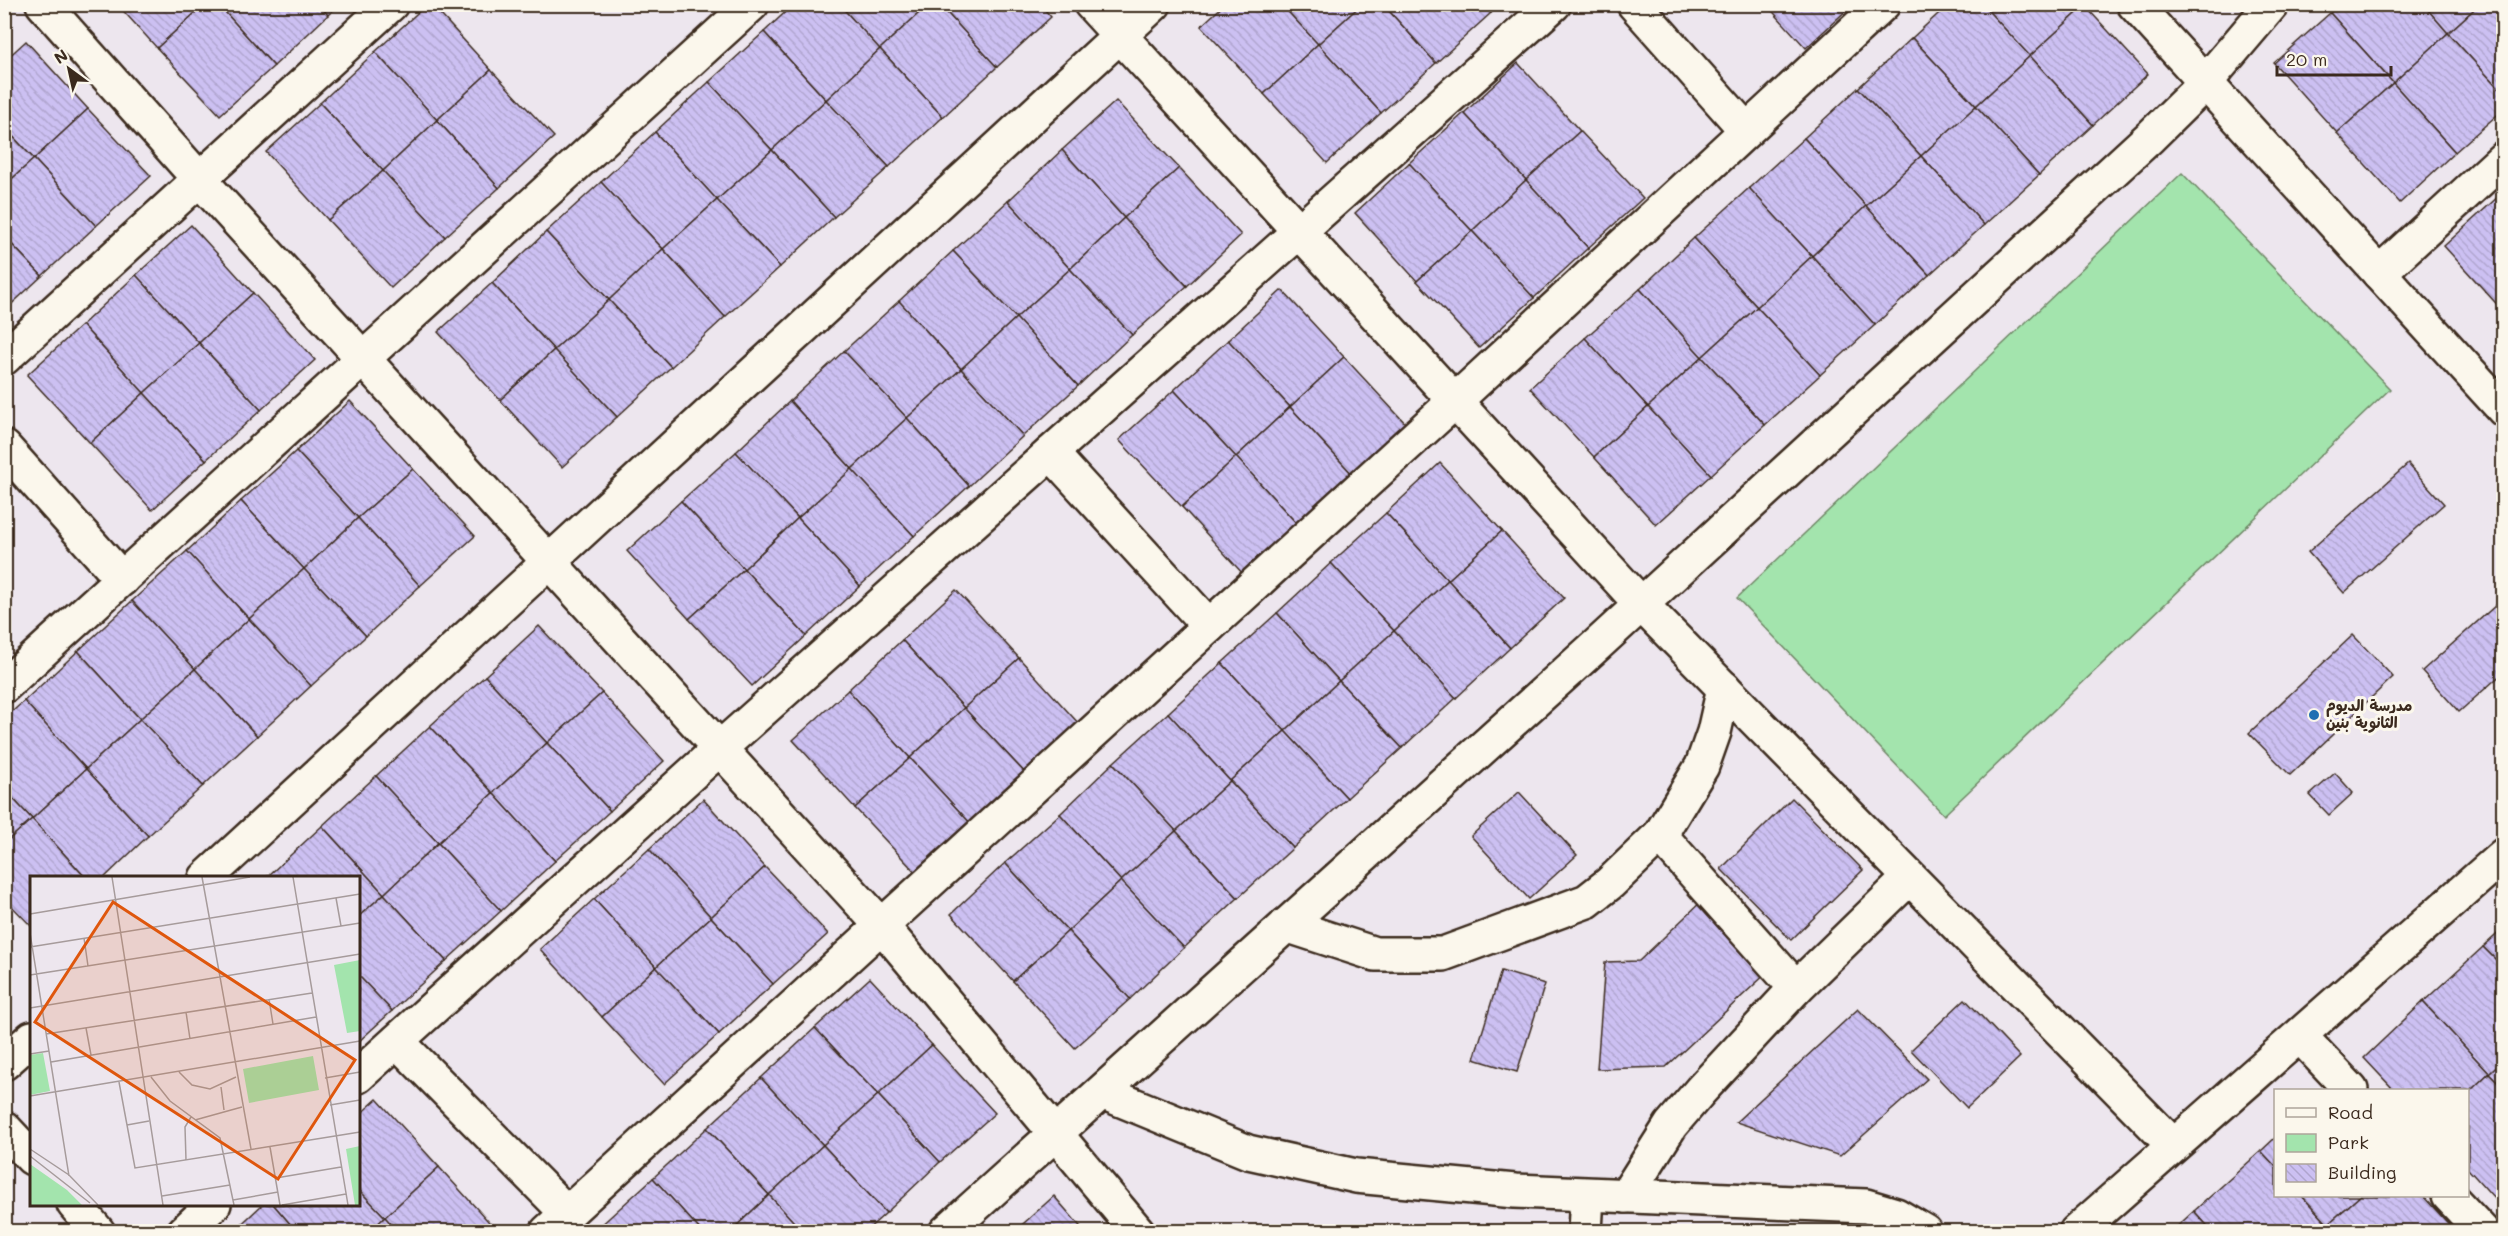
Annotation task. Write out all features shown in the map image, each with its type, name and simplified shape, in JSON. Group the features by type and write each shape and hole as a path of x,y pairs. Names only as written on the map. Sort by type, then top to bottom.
{"street":[{"path":"43,4 199,179 881,925 1138,1232"},
{"path":"4,358 391,4"},
{"path":"4,686 752,4"},
{"path":"1091,4 1641,604 2172,1144"},
{"path":"208,876 1154,4"},
{"path":"360,1074 719,749 1554,4"},
{"path":"1634,4 1746,130"},
{"path":"397,1041 557,1222 1455,401 1882,4"},
{"path":"2134,4 2204,84 2504,411"},
{"path":"946,1232 1641,604 2150,137 2204,84 2272,4"},
{"path":"2379,273 2504,158"},
{"path":"4,447 122,579"},
{"path":"1051,453 1209,626"},
{"path":"1286,925 1375,954 1443,954 1587,901 1610,883 1660,835 1702,766 1714,732 1724,688"},
{"path":"1660,835 1796,988"},
{"path":"2076,1232 2172,1144 2300,1036 2504,855"},
{"path":"1626,1196 1671,1125 1796,988 1909,878"},
{"path":"2300,1036 2350,1089"},
{"path":"4,1063 30,1040"},
{"path":"1102,1092 1248,1152 1320,1170 1409,1182 1587,1195 1866,1206 1896,1215 1925,1232"},
{"path":"4,1128 30,1156"},
{"path":"1585,1232 1587,1195"},
{"path":"2451,1197 2483,1232"},
{"path":"76,1206 98,1232"},
{"path":"184,1232 212,1206"}],"green space":[{"path":"2182,173 2390,389 1944,815 1737,598"}],"building":[{"path":"117,4 205,4 157,48"},
{"path":"205,4 218,4 274,66 220,115 157,48"},
{"path":"218,4 319,4 328,15 274,66"},
{"path":"319,4 340,4 328,15"},
{"path":"427,4 431,4 491,70 437,120 375,52"},
{"path":"794,4 839,4 880,49 826,100 764,32"},
{"path":"839,4 929,4 880,49"},
{"path":"929,4 939,4 997,67 943,117 880,49"},
{"path":"939,4 1040,4 1051,17 997,67"},
{"path":"1225,4 1281,4 1318,44 1264,94 1201,26"},
{"path":"1281,4 1362,4 1318,44"},
{"path":"1362,4 1383,4 1436,63 1381,113 1318,44"},
{"path":"1383,4 1483,4 1491,13 1436,63"},
{"path":"1483,4 1499,4 1491,13"},
{"path":"1766,4 1853,4 1806,48"},
{"path":"1949,4 1982,4 2030,56 1976,106 1912,38"},
{"path":"1982,4 2083,4 2085,6 2030,56"},
{"path":"2340,4 2423,4 2448,33 2393,83 2330,13"},
{"path":"2423,4 2480,4 2448,33"},
{"path":"2480,4 2504,4 2504,94 2448,33"},
{"path":"2085,6 2148,74 2093,125 2030,56"},
{"path":"2330,13 2393,83 2337,133 2274,63"},
{"path":"764,32 826,100 772,150 709,82"},
{"path":"2448,33 2504,94 2504,109 2455,152 2393,83"},
{"path":"1912,38 1976,106 1921,156 1858,88"},
{"path":"26,41 88,109 34,159 4,127 4,61"},
{"path":"1318,44 1381,113 1327,163 1264,94"},
{"path":"880,49 943,117 889,167 826,100"},
{"path":"375,52 437,120 383,171 320,103"},
{"path":"2030,56 2093,125 2039,175 1976,106"},
{"path":"1518,63 1580,131 1526,180 1464,113"},
{"path":"491,70 554,137 499,188 437,120"},
{"path":"709,82 772,150 717,200 655,132"},
{"path":"2393,83 2455,152 2400,203 2337,133"},
{"path":"1858,88 1921,156 1866,206 1804,138"},
{"path":"826,100 889,167 834,217 772,150"},
{"path":"1116,101 1179,168 1124,218 1062,150"},
{"path":"320,103 383,171 328,220 266,152"},
{"path":"1976,106 2039,175 1984,225 1921,156"},
{"path":"88,109 151,176 96,226 34,159"},
{"path":"1464,113 1526,180 1472,231 1409,163"},
{"path":"437,120 499,188 445,237 383,171"},
{"path":"4,127 34,159 4,186"},
{"path":"1580,131 1643,198 1588,248 1526,180"},
{"path":"655,132 717,200 663,249 601,182"},
{"path":"1804,138 1866,206 1812,256 1749,188"},
{"path":"772,150 834,217 780,267 717,200"},
{"path":"1062,150 1124,218 1070,269 1008,201"},
{"path":"1921,156 1984,225 1929,275 1866,206"},
{"path":"34,159 96,226 42,276 4,236 4,186"},
{"path":"1409,163 1472,231 1417,281 1355,213"},
{"path":"1179,168 1241,235 1187,286 1124,218"},
{"path":"383,171 445,237 391,288 328,220"},
{"path":"1526,180 1588,248 1534,298 1472,231"},
{"path":"601,182 663,249 609,300 546,232"},
{"path":"1749,188 1812,256 1757,307 1694,238"},
{"path":"2499,196 2504,200 2504,312 2444,246"},
{"path":"717,200 780,267 725,317 663,249"},
{"path":"1008,201 1070,269 1016,318 953,251"},
{"path":"1866,206 1929,275 1875,325 1812,256"},
{"path":"1124,218 1187,286 1132,335 1070,269"},
{"path":"191,225 253,293 199,343 136,275"},
{"path":"1472,231 1534,298 1479,348 1417,281"},
{"path":"546,232 609,300 554,350 492,283"},
{"path":"4,236 42,276 4,311"},
{"path":"1694,238 1757,307 1702,357 1640,289"},
{"path":"663,249 725,317 671,367 609,300"},
{"path":"953,251 1016,318 961,369 899,301"},
{"path":"1812,256 1875,325 1820,375 1757,307"},
{"path":"1070,269 1132,335 1078,386 1016,318"},
{"path":"136,275 199,343 144,393 82,325"},
{"path":"492,283 554,350 500,400 438,332"},
{"path":"1640,289 1702,357 1648,407 1585,338"},
{"path":"1282,290 1344,357 1290,407 1228,340"},
{"path":"253,293 315,360 261,410 199,343"},
{"path":"609,300 671,367 617,417 554,350"},
{"path":"899,301 961,369 907,418 844,351"},
{"path":"1757,307 1820,375 1765,425 1702,357"},
{"path":"1016,318 1078,386 1023,436 961,369"},
{"path":"82,325 144,393 90,443 27,375"},
{"path":"1585,338 1648,407 1594,457 1530,388"},
{"path":"1228,340 1290,407 1236,457 1174,390"},
{"path":"199,343 261,410 206,460 144,393"},
{"path":"554,350 617,417 562,467 500,400"},
{"path":"844,351 907,418 852,469 790,401"},
{"path":"1344,357 1407,425 1353,475 1290,407"},
{"path":"1702,357 1765,425 1711,475 1648,407"},
{"path":"961,369 1023,436 969,486 907,418"},
{"path":"1174,390 1236,457 1182,507 1119,440"},
{"path":"144,393 206,460 152,510 90,443"},
{"path":"350,401 413,469 358,518 296,451"},
{"path":"790,401 852,469 798,518 736,452"},
{"path":"1290,407 1353,475 1298,525 1236,457"},
{"path":"1648,407 1711,475 1656,525 1594,457"},
{"path":"907,418 969,486 914,536 852,469"},
{"path":"296,451 358,518 304,569 241,501"},
{"path":"736,452 798,518 744,569 681,501"},
{"path":"1236,457 1298,525 1244,575 1182,507"},
{"path":"1440,463 1502,531 1448,580 1386,513"},
{"path":"2408,464 2444,504 2344,593 2308,552"},
{"path":"413,469 475,536 420,586 358,518"},
{"path":"852,469 914,536 860,586 798,518"},
{"path":"241,501 304,569 249,619 187,551"},
{"path":"681,501 744,569 689,619 627,551"},
{"path":"1386,513 1448,580 1394,631 1331,563"},
{"path":"358,518 420,586 366,636 304,569"},
{"path":"798,518 860,586 806,636 744,569"},
{"path":"1502,531 1564,598 1510,648 1448,580"},
{"path":"187,551 249,619 195,669 132,601"},
{"path":"1331,563 1394,631 1339,681 1277,613"},
{"path":"304,569 366,636 311,686 249,619"},
{"path":"744,569 806,636 752,686 689,619"},
{"path":"1448,580 1510,648 1456,698 1394,631"},
{"path":"956,590 1019,658 964,708 902,640"},
{"path":"2504,598 2504,672 2459,712 2422,671"},
{"path":"132,601 195,669 140,719 78,651"},
{"path":"1277,613 1339,681 1285,731 1222,663"},
{"path":"249,619 311,686 257,736 195,669"},
{"path":"539,626 602,693 547,743 485,676"},
{"path":"1394,631 1456,698 1402,748 1339,681"},
{"path":"2353,635 2393,677 2290,775 2249,733"},
{"path":"902,640 964,708 910,758 848,690"},
{"path":"78,651 140,719 86,769 24,701"},
{"path":"1019,658 1080,725 1027,775 964,708"},
{"path":"1222,663 1285,731 1230,781 1168,713"},
{"path":"195,669 257,736 203,786 140,719"},
{"path":"485,676 547,743 493,793 430,726"},
{"path":"1339,681 1402,748 1347,798 1285,731"},
{"path":"848,690 910,758 855,808 793,740"},
{"path":"602,693 664,761 610,811 547,743"},
{"path":"24,701 86,769 32,819 4,789 4,719"},
{"path":"964,708 1027,775 972,825 910,758"},
{"path":"1168,713 1230,781 1176,831 1113,763"},
{"path":"140,719 203,786 148,836 86,769"},
{"path":"430,726 493,793 438,843 376,776"},
{"path":"1285,731 1347,798 1293,848 1230,781"},
{"path":"547,743 610,811 555,861 493,793"},
{"path":"910,758 972,825 918,875 855,808"},
{"path":"1113,763 1176,831 1121,881 1060,814"},
{"path":"86,769 148,836 106,876 84,876 32,819"},
{"path":"2335,773 2353,793 2329,815 2310,795"},
{"path":"376,776 438,843 384,894 322,826"},
{"path":"1230,781 1293,848 1238,898 1176,831"},
{"path":"4,789 32,819 4,844"},
{"path":"1519,792 1577,855 1529,899 1471,836"},
{"path":"493,793 555,861 501,911 438,843"},
{"path":"1792,798 1863,870 1791,940 1721,869"},
{"path":"703,799 765,867 711,917 649,849"},
{"path":"1060,814 1121,881 1068,931 1005,863"},
{"path":"32,819 84,876 30,876 30,925 4,898 4,844"},
{"path":"322,826 384,894 360,915 360,876 268,876"},
{"path":"1176,831 1238,898 1184,948 1121,881"},
{"path":"438,843 501,911 446,961 384,894"},
{"path":"649,849 711,917 656,967 594,899"},
{"path":"1005,863 1068,931 1013,981 951,914"},
{"path":"765,867 828,934 773,984 711,917"},
{"path":"1121,881 1184,948 1130,999 1068,931"},
{"path":"384,894 446,961 392,1011 360,977 360,915"},
{"path":"1706,897 1770,970 1666,1067 1597,1069 1605,962 1639,961"},
{"path":"594,899 656,967 602,1017 540,949"},
{"path":"711,917 773,984 719,1034 656,967"},
{"path":"2504,928 2504,968 2483,947"},
{"path":"1068,931 1130,999 1075,1048 1013,981"},
{"path":"2483,947 2504,968 2504,1059 2489,1073 2423,1002"},
{"path":"656,967 719,1034 664,1084 602,1017"},
{"path":"1501,971 1545,984 1517,1072 1474,1059"},
{"path":"360,977 392,1011 360,1040"},
{"path":"870,978 932,1045 878,1095 815,1028"},
{"path":"1965,999 2020,1057 1967,1108 1911,1050"},
{"path":"2423,1002 2489,1073 2469,1092 2469,1089 2393,1089 2364,1058"},
{"path":"1858,1009 1927,1079 1840,1156 1736,1122"},
{"path":"815,1028 878,1095 823,1145 761,1078"},
{"path":"932,1045 995,1113 940,1162 878,1095"},
{"path":"2504,1059 2504,1088 2489,1073"},
{"path":"2489,1073 2504,1088 2504,1190 2495,1199 2469,1170 2469,1092"},
{"path":"761,1078 823,1145 769,1195 707,1128"},
{"path":"878,1095 940,1162 886,1213 823,1145"},
{"path":"377,1099 439,1167 385,1217 360,1191 360,1114"},
{"path":"707,1128 769,1195 730,1232 702,1232 653,1178"},
{"path":"2274,1139 2274,1165 2261,1151"},
{"path":"823,1145 886,1213 865,1232 803,1232 769,1195"},
{"path":"2261,1151 2274,1165 2274,1197 2303,1197 2328,1224 2320,1232 2213,1232 2194,1211"},
{"path":"439,1167 498,1232 398,1232 385,1217"},
{"path":"653,1178 702,1232 601,1232 598,1228"},
{"path":"360,1191 385,1217 369,1232 297,1232 275,1206 360,1206"},
{"path":"769,1195 803,1232 730,1232"},
{"path":"1054,1196 1085,1232 1014,1232"},
{"path":"2303,1197 2359,1197 2328,1224"},
{"path":"2359,1197 2424,1197 2456,1232 2335,1232 2328,1224"},
{"path":"261,1206 275,1206 297,1232 233,1232"},
{"path":"2194,1211 2213,1232 2171,1232"},
{"path":"385,1217 398,1232 369,1232"}],"place":[{"name":"مدرسة الديوم الثانوية بنين","path":"2314,715"}]}
